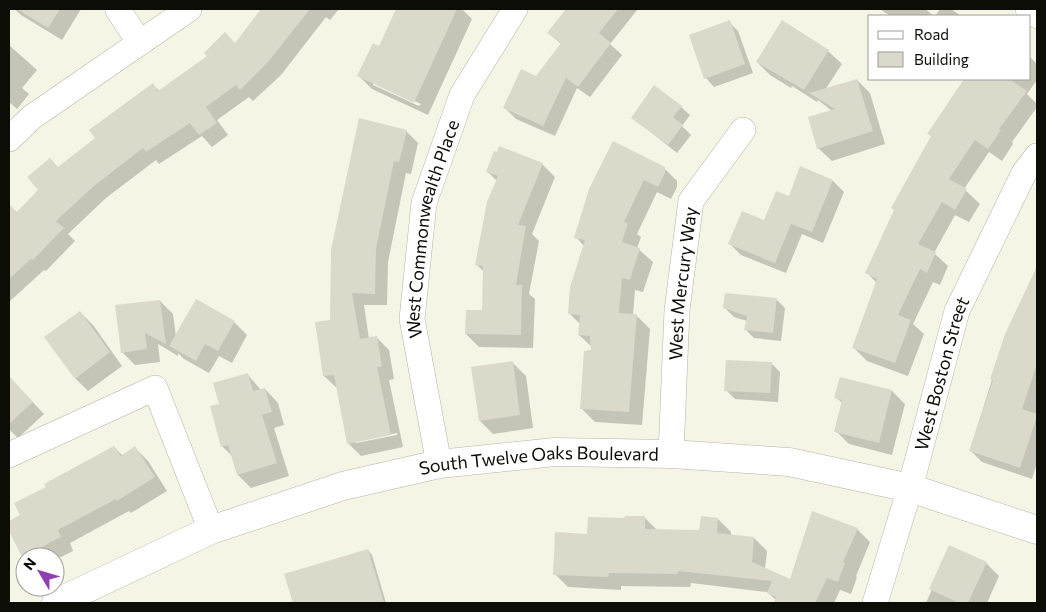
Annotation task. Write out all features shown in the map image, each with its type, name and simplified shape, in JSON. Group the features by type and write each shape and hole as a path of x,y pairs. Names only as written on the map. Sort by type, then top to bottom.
{"street":[{"path":"9,139 32,117 189,9"},
{"name":"West Commonwealth Place","path":"439,464 412,319 424,203 462,95 516,9"},
{"path":"1028,9 1037,16"},
{"path":"118,10 140,43"},
{"name":"West Mercury Way","path":"671,454 677,310 691,201 744,130"},
{"name":"West Boston Street","path":"875,603 910,488 957,311 1024,173 1037,156"},
{"path":"9,455 155,388 211,530"},
{"name":"South Twelve Oaks Boulevard","path":"56,603 211,530 342,486 439,464 555,452 671,454 788,462 910,488 1037,530"}],"building":[{"path":"17,9 60,9 48,28"},
{"path":"261,9 310,9 268,62 240,90 236,85 206,107 217,123 199,135 190,123 146,152 143,148 94,186 56,221 64,228 33,260 31,259 9,279 9,204 17,212 38,190 27,177 50,158 58,167 95,138 89,130 153,83 158,91 207,56 204,53 225,32 235,43"},
{"path":"396,9 457,9 414,103 357,76 373,43 379,46"},
{"path":"566,9 618,9 599,33 611,43 578,87 566,78 543,126 503,108 521,69 536,76 561,43 547,33"},
{"path":"730,20 745,64 704,79 689,35"},
{"path":"782,20 829,50 804,90 756,62"},
{"path":"857,79 873,131 817,149 808,117 835,109 809,93"},
{"path":"963,80 1010,80 1027,91 999,129 1001,130 988,149 975,140 949,179 967,189 955,210 942,202 918,244 936,252 927,273 920,269 898,315 911,320 895,363 852,348 877,279 865,273 894,210 891,208 931,136 927,134"},
{"path":"654,85 682,106 673,117 683,125 668,145 631,118"},
{"path":"359,118 407,130 399,162 394,161 376,249 375,294 352,293 360,339 377,336 382,367 377,367 391,435 347,444 334,375 323,376 315,322 330,320 331,250"},
{"path":"613,141 665,167 665,173 658,187 644,180 624,222 628,223 622,242 640,248 630,280 622,278 619,313 637,314 629,412 580,409 584,351 591,350 590,336 578,335 580,315 568,314 570,287 585,240 574,238 589,189"},
{"path":"499,146 543,163 518,225 526,226 516,285 522,285 521,335 465,334 466,310 482,310 483,266 475,265 487,202 498,176 486,172 494,151 497,152"},
{"path":"800,166 833,180 812,232 791,224 775,263 728,244 742,211 764,220 776,191 789,196"},
{"path":"1037,266 1037,364 1022,409 1037,414 1037,416 1020,468 969,451 993,380 990,379 1005,334"},
{"path":"725,293 777,298 773,333 744,330 747,316 723,308"},
{"path":"196,299 235,321 218,351 205,344 196,361 169,346"},
{"path":"160,300 166,344 145,333 147,349 121,353 115,305"},
{"path":"80,311 110,352 75,379 44,337"},
{"path":"726,360 772,362 770,393 724,391"},
{"path":"513,361 520,415 479,421 471,367"},
{"path":"248,373 253,391 265,388 272,412 262,415 277,463 237,475 228,445 221,447 210,406 219,404 213,383"},
{"path":"9,376 33,402 9,424"},
{"path":"840,377 892,390 879,443 834,432 842,400 834,398"},
{"path":"114,446 121,456 135,446 155,477 117,501 116,499 58,530 61,537 42,547 17,547 9,531 9,521 20,515 14,503 46,487 44,484"},
{"path":"812,511 858,528 843,562 845,563 838,582 827,578 815,603 774,603 776,597 767,593 772,581 678,571 678,574 609,573 608,577 553,575 555,532 587,534 588,517 624,518 625,516 645,516 645,529 699,530 701,516 718,518 717,533 754,537 752,562 790,579"},
{"path":"949,545 987,562 968,603 959,603 929,589"},
{"path":"368,549 384,603 293,603 284,574"}]}
